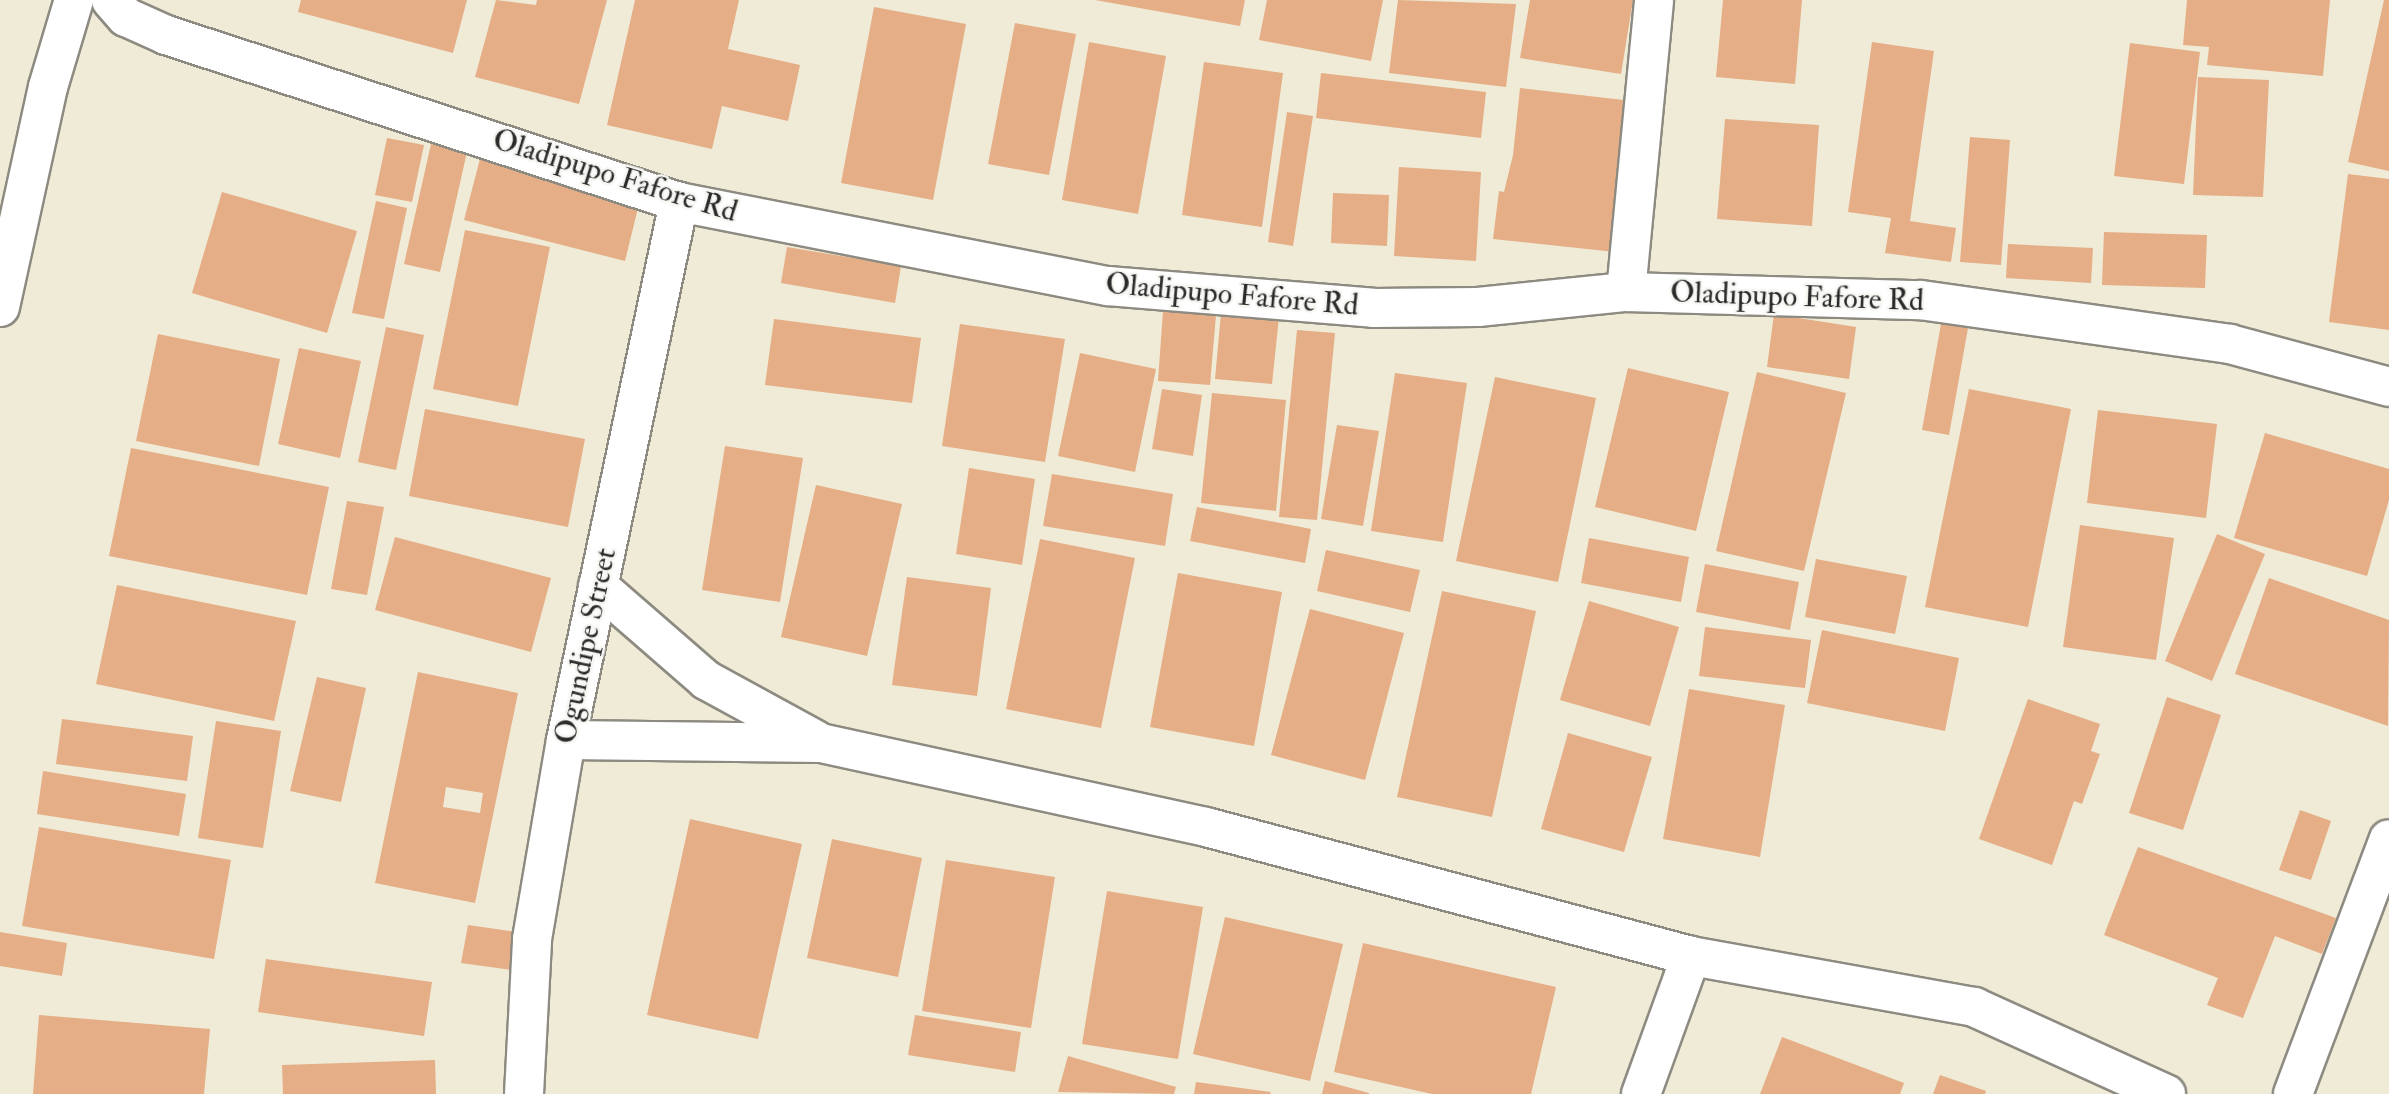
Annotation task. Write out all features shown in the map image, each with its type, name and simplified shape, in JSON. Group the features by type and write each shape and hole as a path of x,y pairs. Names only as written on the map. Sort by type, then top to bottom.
{"street":[{"path":"0,307 48,87 74,0"},
{"name":"Oladipupo Fafore Rd","path":"111,0 126,17 166,36 679,202 1134,288 1373,308 1478,307 1626,292 1921,300 2230,344 2389,387"},
{"path":"1626,292 1654,0"},
{"name":"Ogundipe Street","path":"524,1094 532,939 566,740 679,202"},
{"path":"598,586 706,680 821,743"},
{"path":"566,740 821,743 1206,827 1691,956 1974,1007 2166,1094"},
{"path":"2292,1094 2389,839"},
{"path":"1641,1094 1691,956"}],"building":[{"path":"301,0 467,0 453,53 298,12"},
{"path":"496,0 536,5 537,0 607,0 579,104 475,77"},
{"path":"635,0 739,0 728,49 800,65 788,121 722,106 712,149 607,125"},
{"path":"1095,0 1245,0 1240,26"},
{"path":"1267,0 1383,0 1371,61 1259,40"},
{"path":"1398,0 1516,4 1506,87 1389,73"},
{"path":"1530,0 1633,0 1621,74 1520,58"},
{"path":"1723,0 1802,0 1795,84 1716,77"},
{"path":"2187,0 2330,0 2323,76 2207,65 2209,47 2183,45"},
{"path":"2384,0 2389,0 2389,171 2348,162"},
{"path":"874,7 966,24 933,200 841,183"},
{"path":"1015,23 1076,34 1049,175 988,164"},
{"path":"1089,42 1166,56 1138,214 1062,200"},
{"path":"1872,42 1934,51 1910,221 1956,228 1951,262 1885,253 1891,218 1848,212"},
{"path":"2130,43 2200,52 2184,184 2114,176"},
{"path":"1204,62 1283,73 1262,227 1182,215"},
{"path":"1321,73 1486,92 1481,138 1316,118"},
{"path":"2198,77 2269,80 2263,197 2193,195"},
{"path":"1520,88 1632,101 1615,252 1493,239 1499,191 1504,192 1513,155"},
{"path":"1287,112 1313,116 1293,246 1268,242"},
{"path":"1725,119 1819,125 1812,226 1717,219"},
{"path":"1970,137 2010,140 2001,265 1960,262"},
{"path":"387,138 424,145 412,202 375,195"},
{"path":"431,144 467,152 440,272 404,264"},
{"path":"480,159 638,208 625,261 464,220"},
{"path":"1399,167 1481,172 1476,261 1394,256"},
{"path":"2348,174 2389,179 2389,330 2329,322"},
{"path":"222,192 357,231 327,333 192,293"},
{"path":"1333,193 1389,195 1387,246 1331,243"},
{"path":"376,201 407,208 384,319 352,313"},
{"path":"465,230 550,247 518,406 433,389"},
{"path":"2104,232 2207,235 2205,288 2102,285"},
{"path":"2008,244 2093,248 2091,283 2006,278"},
{"path":"787,247 901,266 895,303 781,283"},
{"path":"1163,311 1216,315 1210,385 1158,381"},
{"path":"1221,313 1279,317 1272,384 1215,379"},
{"path":"1774,314 1856,327 1849,379 1767,367"},
{"path":"774,319 921,338 912,403 765,385"},
{"path":"960,324 1065,339 1045,462 942,446"},
{"path":"1941,324 1968,328 1949,435 1922,430"},
{"path":"386,327 424,335 396,470 358,462"},
{"path":"1297,330 1335,333 1317,520 1279,517"},
{"path":"158,334 280,359 259,466 136,441"},
{"path":"299,348 361,361 340,458 278,444"},
{"path":"1080,353 1156,369 1135,472 1058,456"},
{"path":"1628,368 1729,392 1696,531 1595,507"},
{"path":"1757,372 1846,393 1804,571 1716,551"},
{"path":"1395,373 1467,383 1443,542 1371,531"},
{"path":"1495,377 1596,398 1558,582 1456,561"},
{"path":"1162,389 1202,395 1193,456 1152,449"},
{"path":"1969,389 2071,409 2028,627 1925,607"},
{"path":"1212,393 1286,400 1276,511 1201,503"},
{"path":"425,409 585,439 568,527 409,496"},
{"path":"2098,410 2217,424 2206,518 2087,503"},
{"path":"1337,425 1379,431 1363,526 1321,519"},
{"path":"2265,433 2389,469 2389,500 2367,576 2234,538"},
{"path":"725,446 803,458 780,602 702,590"},
{"path":"131,448 329,487 307,595 109,556"},
{"path":"969,468 1035,479 1022,565 956,554"},
{"path":"1052,474 1173,494 1165,546 1043,526"},
{"path":"816,485 902,504 867,656 781,637"},
{"path":"347,501 384,507 367,595 331,589"},
{"path":"1197,507 1311,529 1305,563 1190,541"},
{"path":"2080,525 2174,538 2156,660 2063,647"},
{"path":"2217,534 2265,554 2212,681 2165,661"},
{"path":"395,537 551,578 531,652 375,610"},
{"path":"1589,538 1689,557 1681,602 1581,583"},
{"path":"1040,539 1135,558 1101,728 1006,709"},
{"path":"1326,550 1420,570 1410,612 1317,591"},
{"path":"1816,559 1907,576 1895,634 1805,617"},
{"path":"1705,564 1799,582 1790,630 1696,612"},
{"path":"1178,573 1282,592 1254,746 1150,727"},
{"path":"907,577 991,588 977,696 892,685"},
{"path":"2269,578 2389,620 2388,726 2235,674"},
{"path":"117,585 296,621 274,721 96,684"},
{"path":"1442,591 1536,611 1492,817 1397,797"},
{"path":"1589,601 1679,627 1650,726 1560,700"},
{"path":"1310,609 1404,633 1365,780 1271,755"},
{"path":"1705,627 1811,640 1805,688 1699,676"},
{"path":"1822,630 1959,658 1945,731 1807,703"},
{"path":"418,672 518,693 475,903 375,883","holes":["446,787 483,793 480,813 443,807"]},
{"path":"317,677 366,688 341,802 290,791"},
{"path":"1689,689 1785,705 1760,857 1663,839"},
{"path":"2167,697 2221,715 2183,830 2129,813"},
{"path":"2028,699 2100,724 2091,751 2100,754 2082,804 2074,801 2052,865 1979,839"},
{"path":"62,719 193,736 187,781 56,764"},
{"path":"216,721 281,731 263,848 198,838"},
{"path":"1568,733 1652,757 1624,852 1541,829"},
{"path":"43,771 186,794 179,836 37,814"},
{"path":"2300,810 2331,821 2311,880 2279,870"},
{"path":"690,819 802,844 758,1039 647,1015"},
{"path":"39,827 231,860 214,959 22,926"},
{"path":"832,839 922,858 898,977 807,958"},
{"path":"2138,847 2336,918 2322,954 2275,936 2243,1018 2207,1005 2218,978 2104,935"},
{"path":"946,860 1055,877 1031,1028 922,1011"},
{"path":"1107,891 1203,907 1178,1059 1082,1044"},
{"path":"1225,917 1343,944 1310,1081 1193,1054"},
{"path":"468,925 517,932 511,970 461,963"},
{"path":"0,932 67,943 62,976 0,966"},
{"path":"1363,943 1556,987 1531,1094 1432,1094 1334,1072"},
{"path":"266,959 432,982 424,1036 258,1012"},
{"path":"39,1015 210,1029 204,1094 33,1094"},
{"path":"915,1015 1021,1032 1015,1072 908,1055"},
{"path":"1782,1037 1904,1083 1900,1094 1760,1094"},
{"path":"1068,1056 1176,1087 1174,1094 1058,1092"},
{"path":"435,1060 436,1094 283,1094 282,1065"},
{"path":"1940,1075 1986,1091 1985,1094 1933,1094"},
{"path":"1325,1081 1369,1093 1369,1094 1322,1094"},
{"path":"1196,1082 1271,1092 1194,1094"}]}
